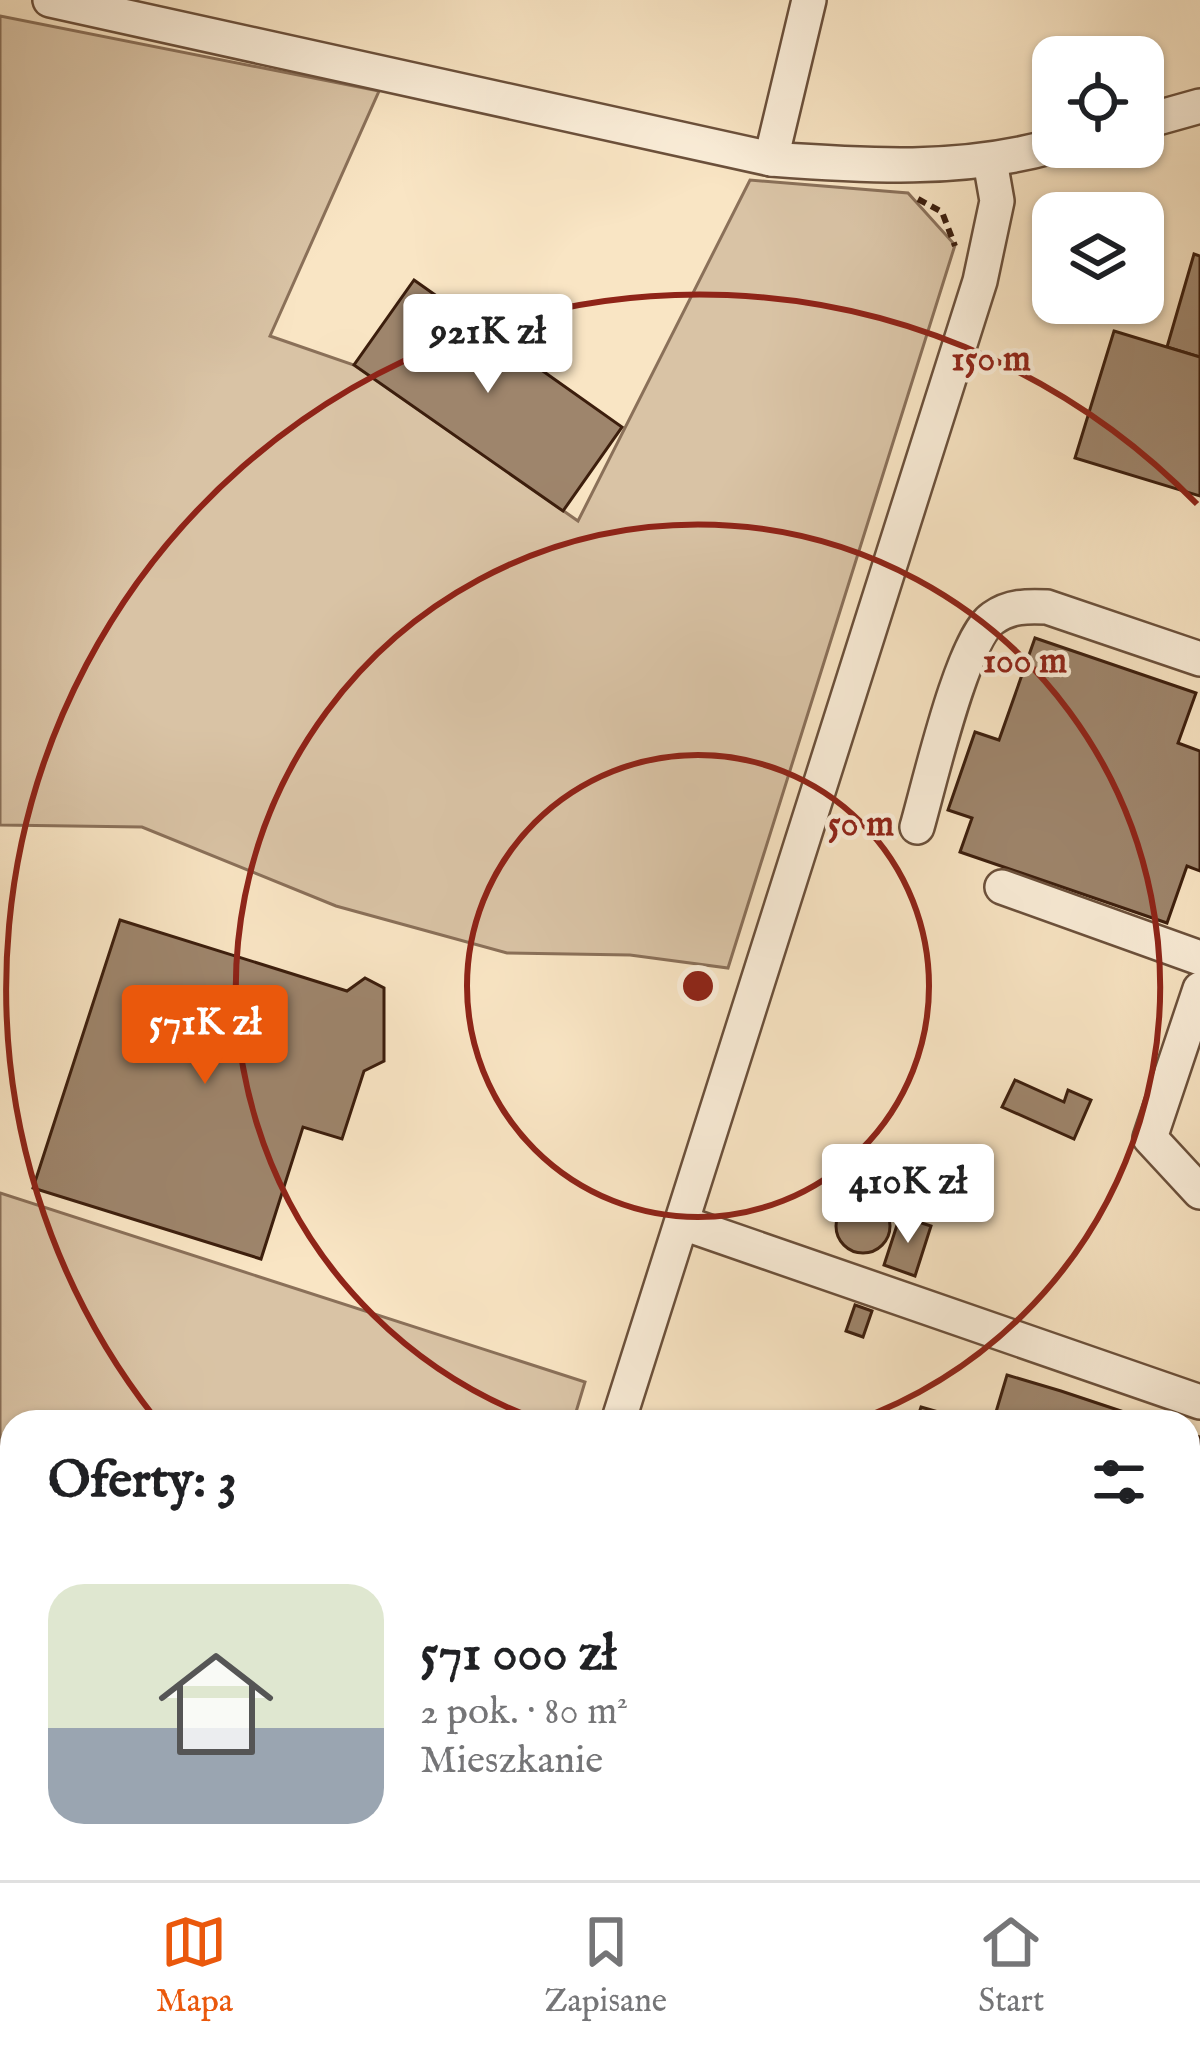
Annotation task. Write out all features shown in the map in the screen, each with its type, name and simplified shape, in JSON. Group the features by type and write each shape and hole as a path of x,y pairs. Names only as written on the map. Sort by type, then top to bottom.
{"street":[{"path":"50,0 771,159 909,165 990,161 1032,151"},
{"path":"771,159 809,0"},
{"path":"1164,116 1200,106"},
{"path":"622,1410 980,281 997,200 990,161"},
{"path":"917,827 961,675 989,620 1021,606 1046,608 1200,659"},
{"path":"1002,887 1200,958"},
{"path":"1200,989 1150,1138 1200,1192"},
{"path":"683,1223 1200,1402"}],"path":[{"path":"909,165 908,196 930,202 950,226 955,245 950,261"}],"shaded area":[{"path":"0,16 379,91 270,336 354,365 578,521 750,180 908,193 955,245 728,968 630,955 507,953 336,906 142,827 0,825"},
{"path":"0,1193 585,1382 577,1410 0,1410"}],"building":[{"path":"1194,254 1200,256 1200,357 1167,347"},
{"path":"414,280 622,427 563,511 354,365"},
{"path":"1114,331 1200,357 1200,496 1075,458"},
{"path":"1035,638 1196,693 1178,743 1200,751 1200,871 1187,866 1167,923 960,852 972,818 948,810 975,732 999,740"},
{"path":"120,920 347,991 365,978 384,988 384,1061 364,1071 342,1139 303,1127 261,1259 33,1188"},
{"path":"1015,1080 1064,1102 1068,1090 1091,1100 1074,1139 1002,1107"},
{"path":"863,1199 882,1207 890,1226 882,1245 863,1253 844,1245 836,1226 844,1207"},
{"path":"900,1216 931,1226 915,1276 884,1265"},
{"path":"855,1305 872,1311 863,1337 846,1331"},
{"path":"1007,1375 1118,1410 997,1410"}]}
